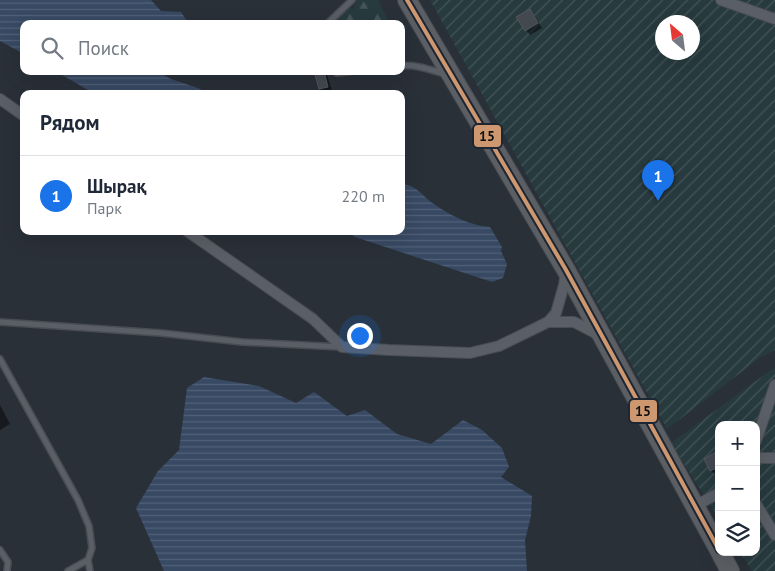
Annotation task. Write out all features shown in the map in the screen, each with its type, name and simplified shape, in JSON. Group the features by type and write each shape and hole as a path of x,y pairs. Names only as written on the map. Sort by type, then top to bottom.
{"highway":[{"path":"407,0 566,270 715,544"},
{"path":"722,556 730,571"}],"street":[{"path":"721,0 775,19"},
{"path":"0,100 20,113"},
{"path":"193,235 313,319 342,347 470,353 499,346 548,322 556,313 566,270"},
{"path":"548,322 574,322 602,336"},
{"path":"760,429 775,386"},
{"path":"760,458 775,458"},
{"path":"695,506 715,495"},
{"path":"760,511 775,535"}],"lane":[{"path":"331,20 352,0"},
{"path":"405,65 451,75"},
{"path":"0,322 161,333 242,342 342,347"},
{"path":"0,359 78,500 89,526 92,548 88,560 90,571"},
{"path":"0,550 8,562 7,571"},
{"path":"68,571 88,560"}],"green space":[{"path":"357,0 378,0 388,20 336,20 349,7 353,9"},
{"path":"430,0 775,0 775,350 761,357 667,429"},
{"path":"775,367 775,571 752,571 743,556 760,556 760,421 715,421 715,513 671,443"}],"water":[{"path":"0,0 151,0 161,11 181,12 186,20 20,20 20,52 0,41"},
{"path":"62,75 164,75 202,90 88,90"},
{"path":"405,185 414,188 435,205 458,218 476,225 490,227 502,247 501,251 507,264 503,278 492,282 352,235 405,235"},
{"path":"204,377 259,386 296,403 314,392 347,416 365,410 397,434 431,444 463,420 482,430 502,448 509,467 501,477 532,496 531,516 525,540 527,571 164,571 136,508 158,471 179,450 187,388"}],"building":[{"path":"530,9 538,23 525,31 516,17"},
{"path":"315,75 325,75 328,87 319,89"},
{"path":"715,453 715,469 710,471 704,459"}],"transit line":[{"name":"15","path":"407,0 566,270 715,543"}],"place":[{"name":"Шырақ","path":"658,201"}]}
